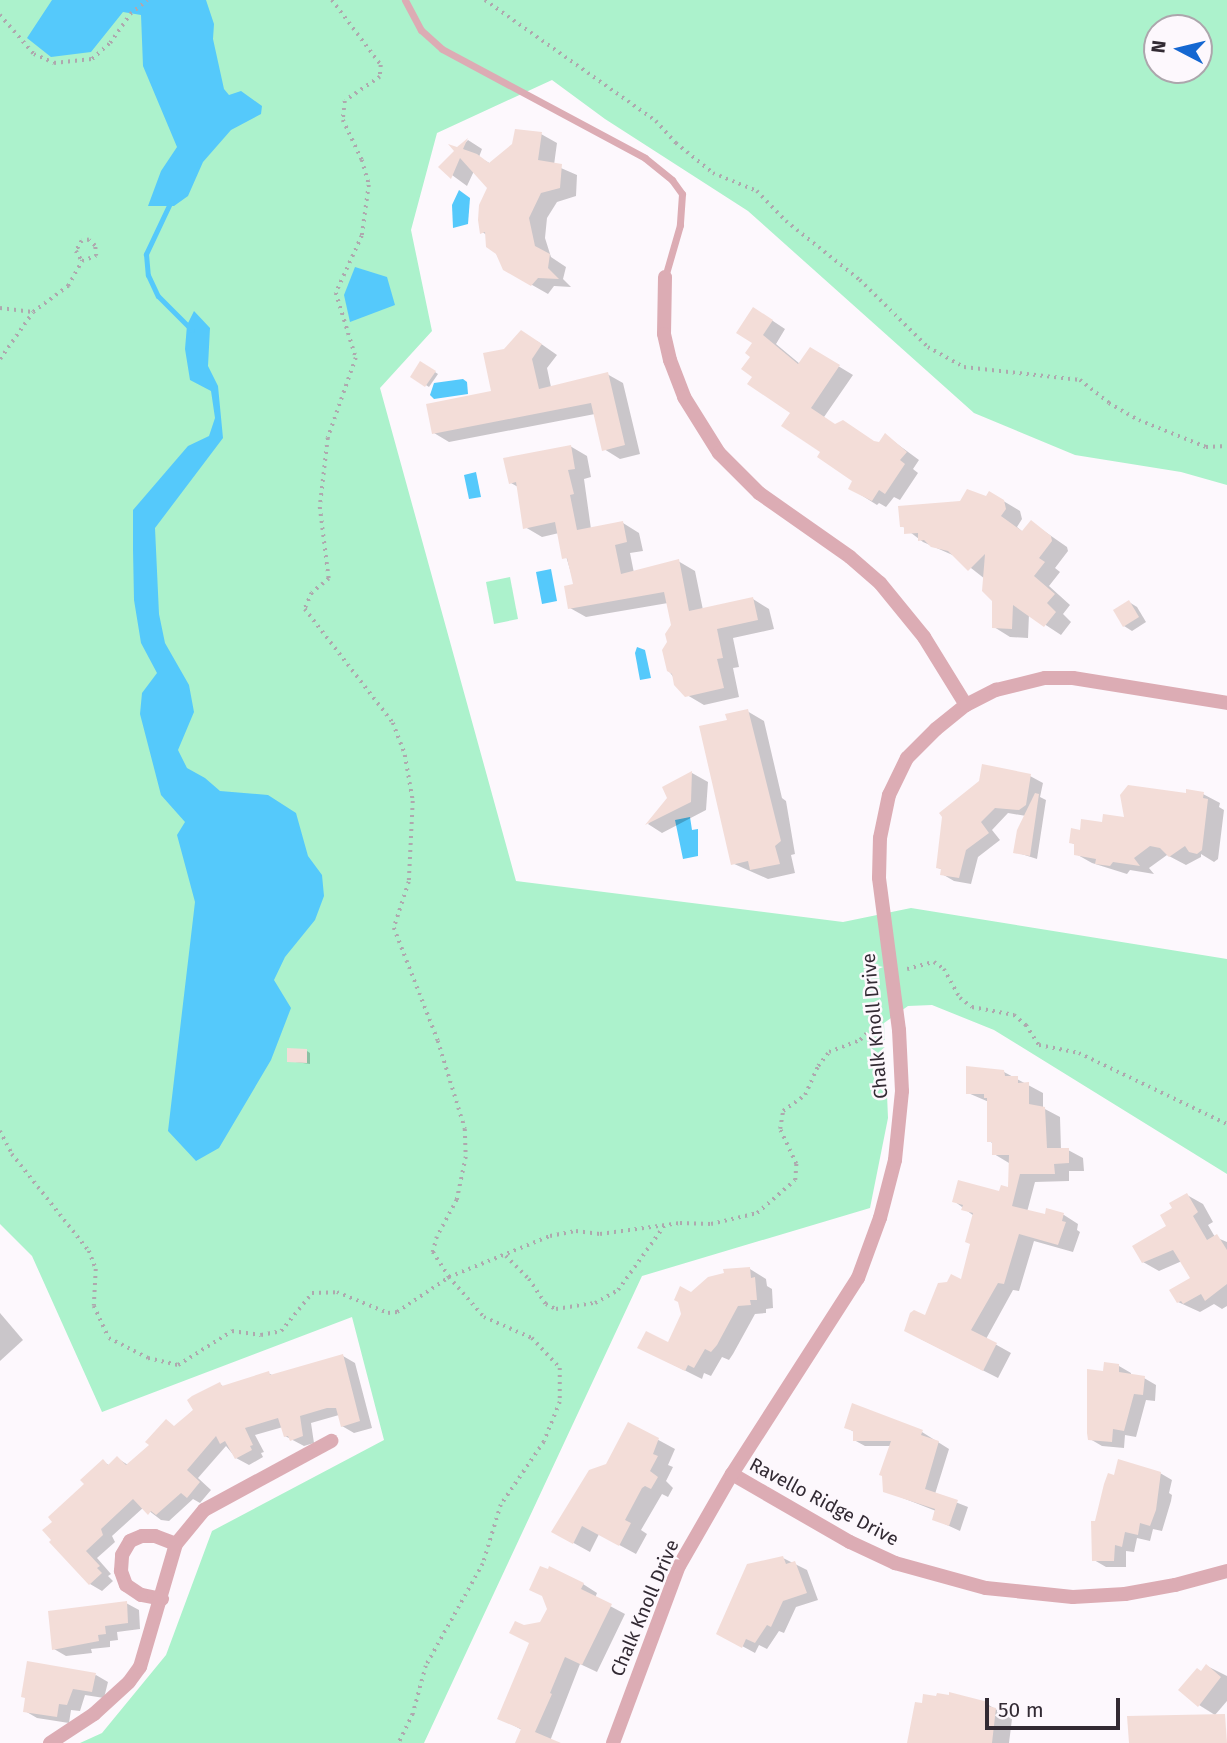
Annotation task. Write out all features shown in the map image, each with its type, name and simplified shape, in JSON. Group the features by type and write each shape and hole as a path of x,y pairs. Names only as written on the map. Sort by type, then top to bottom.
{"street":[{"path":"665,277 664,334 670,360 697,421 719,453 759,493 850,557 880,583 924,637 966,705"},
{"name":"Chalk Knoll Drive","path":"613,1743 680,1566 732,1474 858,1278 880,1218 895,1160 902,1091 899,1030 878,878 883,816 889,795 907,758 936,729 966,705 996,690 1054,678 1073,678 1227,703"},
{"path":"50,1743 94,1714 129,1682 140,1667 176,1544 204,1510 331,1441"},
{"name":"Ravello Ridge Drive","path":"732,1474 850,1542 884,1558 939,1577 986,1588 1073,1597 1125,1594 1175,1586 1227,1571"},
{"path":"162,1599 141,1594 126,1585 121,1571 122,1555 130,1541 142,1536 155,1536 176,1544"}],"lane":[{"path":"405,0 421,30 442,49 645,158 673,180 682,194 680,225 665,277"}],"path":[{"path":"0,15 34,54 54,63 92,59 110,43 130,14 146,0"},
{"path":"331,0 381,65 380,77 345,101 343,120 362,160 369,185 362,236 337,293 356,358 328,438 320,507 329,579 312,593 305,609 393,723 405,755 413,801 409,882 394,928 438,1041 466,1129 466,1157 457,1200 437,1237 433,1252 449,1277 484,1317 532,1338 560,1368 560,1402 544,1442 501,1505 483,1564 426,1666 413,1714 400,1743"},
{"path":"485,0 656,121 713,173 757,191 786,221 860,280 928,347 964,367 1080,380 1109,403 1139,420 1206,447 1227,446"},
{"path":"0,359 33,312 68,286 82,261 96,256 95,246 89,240 82,241 76,251 82,261"},
{"path":"0,308 33,312"},
{"path":"901,971 934,962 944,969 960,998 972,1006 1014,1014 1026,1025 1039,1045 1079,1054 1227,1124"},
{"path":"0,1131 12,1154 89,1251 96,1269 94,1306 110,1338 148,1358 178,1365 232,1331 261,1335 281,1331 312,1293 337,1292 388,1313 397,1312 449,1277 550,1236 711,1224 757,1213 795,1180 796,1164 780,1129 783,1111 805,1095 818,1066 829,1052 860,1040 884,1014"},
{"path":"506,1256 529,1279 546,1304 556,1309 595,1303 618,1290 665,1226"}],"green space":[{"path":"0,0 1227,0 1227,485 1181,472 1075,455 974,413 748,211 605,119 552,80 437,133 411,230 432,331 380,388 516,881 843,922 911,908 1227,959 1227,1174 994,1030 932,1005 908,1006 884,1023 888,1118 870,1208 642,1276 424,1743 80,1743 102,1733 166,1655 212,1531 384,1440 352,1317 102,1412 32,1256 0,1224"},
{"path":"510,577 518,619 494,624 486,582"}],"water":[{"path":"52,0 206,0 214,24 213,39 224,89 229,95 241,91 262,106 261,114 231,130 203,162 188,196 174,206 148,206 161,171 177,147 143,66 141,15 123,12 91,52 51,57 27,38"},
{"path":"459,190 470,198 468,224 453,228 452,205"},
{"path":"355,267 387,277 395,305 350,322 344,295"},
{"path":"194,311 210,328 208,366 218,386 223,438 155,528 159,614 165,643 189,685 194,712 178,750 187,768 220,791 268,795 296,813 308,856 322,875 324,896 315,920 285,957 274,980 291,1008 271,1060 219,1148 196,1161 168,1131 195,902 177,835 185,822 161,795 140,714 142,693 157,673 141,643 134,600 133,550 133,510 188,446 209,436 215,418 211,391 190,380 185,349 187,325"},
{"path":"463,379 467,382 468,394 434,399 430,395 434,383"},
{"path":"476,472 481,497 469,499 464,475"},
{"path":"551,569 557,601 542,604 536,572"},
{"path":"637,647 645,650 651,678 640,680 635,653"},
{"path":"690,817 692,830 698,829 698,856 683,859 675,820"}],"building":[{"path":"515,129 542,132 538,160 562,164 560,188 541,193 529,218 535,246 550,254 548,268 559,279 538,278 531,286 503,270 496,254 486,247 485,232 480,234 479,205 487,188 460,158 451,179 438,167 454,151 448,144 457,147 468,138 463,149 477,154 489,163 512,144"},
{"path":"753,307 773,320 763,335 798,364 810,347 840,365 811,408 835,424 843,420 874,441 879,442 885,433 907,452 900,460 905,464 885,494 879,490 872,501 848,489 852,481 817,457 820,452 781,426 790,413 747,384 752,377 741,369 750,357 745,353 752,343 736,333"},
{"path":"521,330 542,344 532,359 539,389 608,372 625,445 602,451 591,403 432,434 426,404 491,391 483,353 504,349"},
{"path":"420,361 436,371 425,387 410,377"},
{"path":"571,445 575,469 568,470 574,494 570,495 577,530 623,521 627,542 615,545 621,574 679,559 689,611 753,597 758,620 717,629 723,658 717,659 724,688 685,697 674,685 662,650 667,642 665,634 671,625 664,592 568,609 564,586 573,584 567,558 562,559 555,522 523,529 516,482 509,484 503,458"},
{"path":"967,489 986,496 989,491 1004,500 1006,509 1001,516 1022,531 1031,520 1051,536 1052,541 1039,558 1045,562 1034,576 1055,594 1047,603 1056,612 1044,627 1013,605 1012,629 992,628 992,601 982,591 985,554 968,571 948,551 931,547 924,540 918,541 918,533 904,534 904,527 900,527 898,506 960,501"},
{"path":"1129,600 1139,617 1123,627 1113,610"},
{"path":"748,709 781,841 775,846 780,864 750,870 748,861 731,865 699,726 727,720 725,714"},
{"path":"982,764 1031,774 1026,805 1019,810 995,808 981,822 989,833 966,850 959,878 940,875 941,869 936,868 942,817 939,813 979,781"},
{"path":"692,771 691,802 645,825 667,798 662,787"},
{"path":"1128,785 1186,793 1186,789 1204,792 1203,798 1208,799 1202,850 1197,854 1189,852 1185,846 1169,857 1160,848 1150,846 1134,858 1140,866 1113,862 1110,866 1095,864 1096,859 1074,855 1074,844 1069,843 1071,828 1080,830 1081,819 1102,822 1103,814 1124,817 1120,795"},
{"path":"1035,793 1039,794 1030,856 1013,853 1017,830"},
{"path":"287,1048 307,1049 307,1063 287,1062"},
{"path":"966,1066 1004,1070 1005,1076 1018,1076 1018,1083 1029,1082 1029,1104 1045,1107 1047,1148 1069,1148 1069,1163 1054,1164 1055,1174 1020,1174 1012,1206 1045,1214 1046,1208 1064,1213 1062,1221 1066,1222 1058,1245 1019,1234 1004,1284 998,1283 971,1330 997,1343 983,1371 904,1331 910,1313 914,1310 925,1315 938,1283 947,1282 951,1274 961,1279 970,1244 965,1242 973,1213 961,1210 963,1205 952,1202 958,1180 999,1191 1001,1185 1008,1187 1009,1155 992,1155 992,1142 987,1142 987,1098 984,1098 984,1094 966,1094"},
{"path":"1187,1193 1198,1212 1193,1216 1207,1240 1217,1234 1227,1250 1227,1284 1205,1301 1201,1294 1183,1304 1181,1301 1177,1303 1169,1290 1190,1278 1173,1250 1142,1263 1132,1246 1166,1226 1160,1215 1172,1208 1169,1203"},
{"path":"750,1267 751,1278 755,1277 757,1300 750,1300 751,1305 738,1306 717,1345 711,1352 705,1349 694,1368 688,1365 685,1371 637,1348 646,1331 668,1342 681,1314 678,1302 674,1300 680,1286 691,1292 708,1277 724,1273 723,1269"},
{"path":"343,1354 360,1421 341,1427 336,1408 327,1408 300,1416 303,1436 290,1441 288,1436 284,1437 278,1418 245,1428 253,1445 250,1446 252,1450 235,1459 225,1441 220,1444 216,1436 187,1470 200,1482 187,1498 181,1493 156,1515 151,1511 148,1515 133,1499 101,1529 103,1535 86,1551 100,1566 97,1568 102,1573 89,1585 49,1542 51,1540 42,1530 52,1522 48,1517 84,1484 80,1480 103,1459 108,1465 117,1456 126,1465 149,1445 145,1442 166,1419 174,1426 193,1410 187,1400 192,1396 220,1382 222,1386 269,1371 270,1375"},
{"path":"1104,1362 1119,1364 1119,1372 1145,1376 1143,1395 1134,1394 1124,1431 1113,1429 1112,1442 1088,1440 1087,1433 1087,1369 1103,1371"},
{"path":"852,1403 923,1430 921,1435 939,1441 925,1489 958,1500 949,1526 932,1520 935,1509 883,1492 882,1476 879,1475 891,1441 853,1441 853,1431 844,1428"},
{"path":"628,1422 659,1438 653,1454 658,1456 650,1471 658,1477 651,1489 645,1486 642,1488 625,1520 631,1523 619,1546 582,1526 573,1544 551,1532 589,1470 606,1464"},
{"path":"1118,1459 1161,1472 1156,1510 1150,1526 1140,1523 1138,1535 1125,1532 1122,1547 1115,1545 1114,1561 1092,1561 1091,1521 1095,1521 1108,1473 1114,1475"},
{"path":"783,1556 786,1564 795,1561 807,1593 783,1601 771,1627 767,1625 755,1643 746,1639 742,1648 716,1634 747,1564"},
{"path":"540,1566 548,1569 549,1566 584,1583 581,1589 612,1604 582,1665 565,1657 535,1732 561,1743 515,1743 521,1729 497,1719 529,1643 509,1633 515,1621 524,1625 540,1622 547,1609 542,1596 529,1590"},
{"path":"127,1601 128,1623 105,1626 106,1634 98,1635 99,1641 52,1650 48,1611"},
{"path":"27,1661 96,1673 92,1692 73,1689 67,1705 59,1704 57,1717 23,1712 25,1698 21,1697"},
{"path":"1206,1664 1221,1677 1198,1707 1178,1690 1197,1668 1201,1671"},
{"path":"949,1692 988,1702 987,1706 996,1708 992,1743 907,1743 915,1702 922,1703 923,1694 949,1695"},
{"path":"1225,1714 1227,1743 1129,1743 1127,1716"}],"waterway":[{"path":"171,201 146,254 148,275 158,296 192,330"}]}
